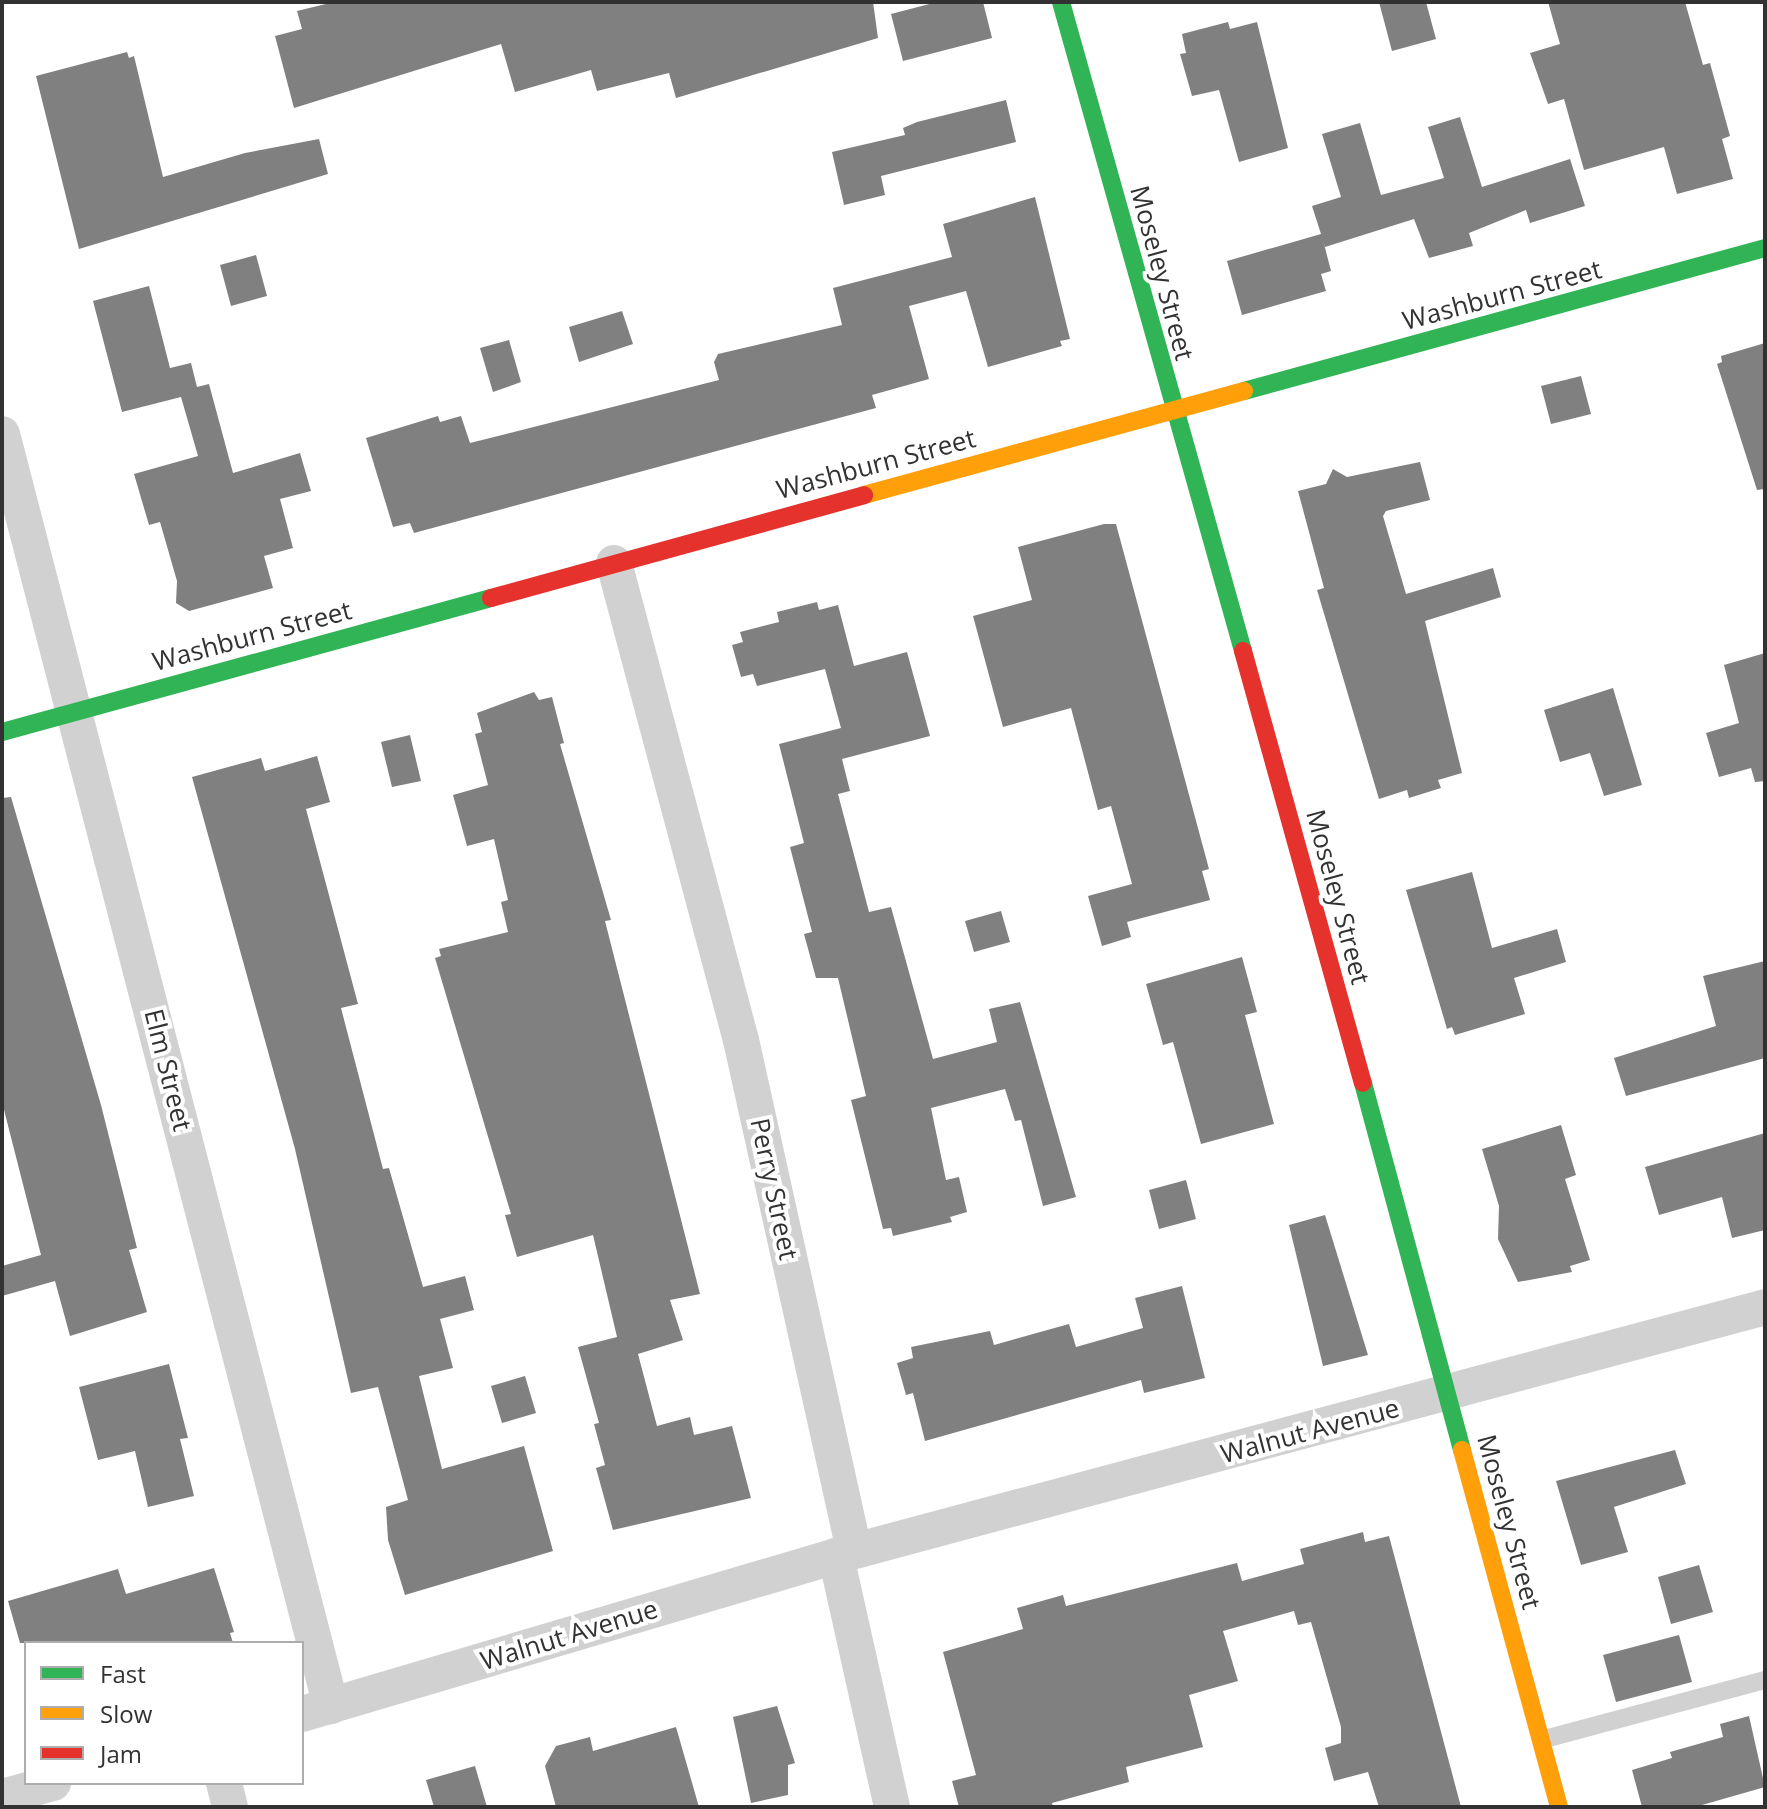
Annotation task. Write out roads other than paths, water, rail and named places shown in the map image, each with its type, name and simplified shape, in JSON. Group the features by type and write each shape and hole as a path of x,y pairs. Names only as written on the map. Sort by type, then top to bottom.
{"street":[{"name":"Moseley Street","path":"1061,2 1173,410 1305,870 1559,1807"},
{"name":"Washburn Street","path":"2,732 1765,248"},
{"name":"Elm Street","path":"2,434 74,712 300,1641"},
{"name":"Perry Street","path":"614,563 741,1040 845,1553 892,1807"},
{"name":"Walnut Avenue","path":"317,1710 845,1553 1446,1396 1765,1307"},
{"name":"Elm Street","path":"304,1657 317,1710"},
{"path":"2,1797 46,1785"},
{"path":"224,1785 230,1807"}],"lane":[{"path":"1541,1740 1765,1680"}]}
